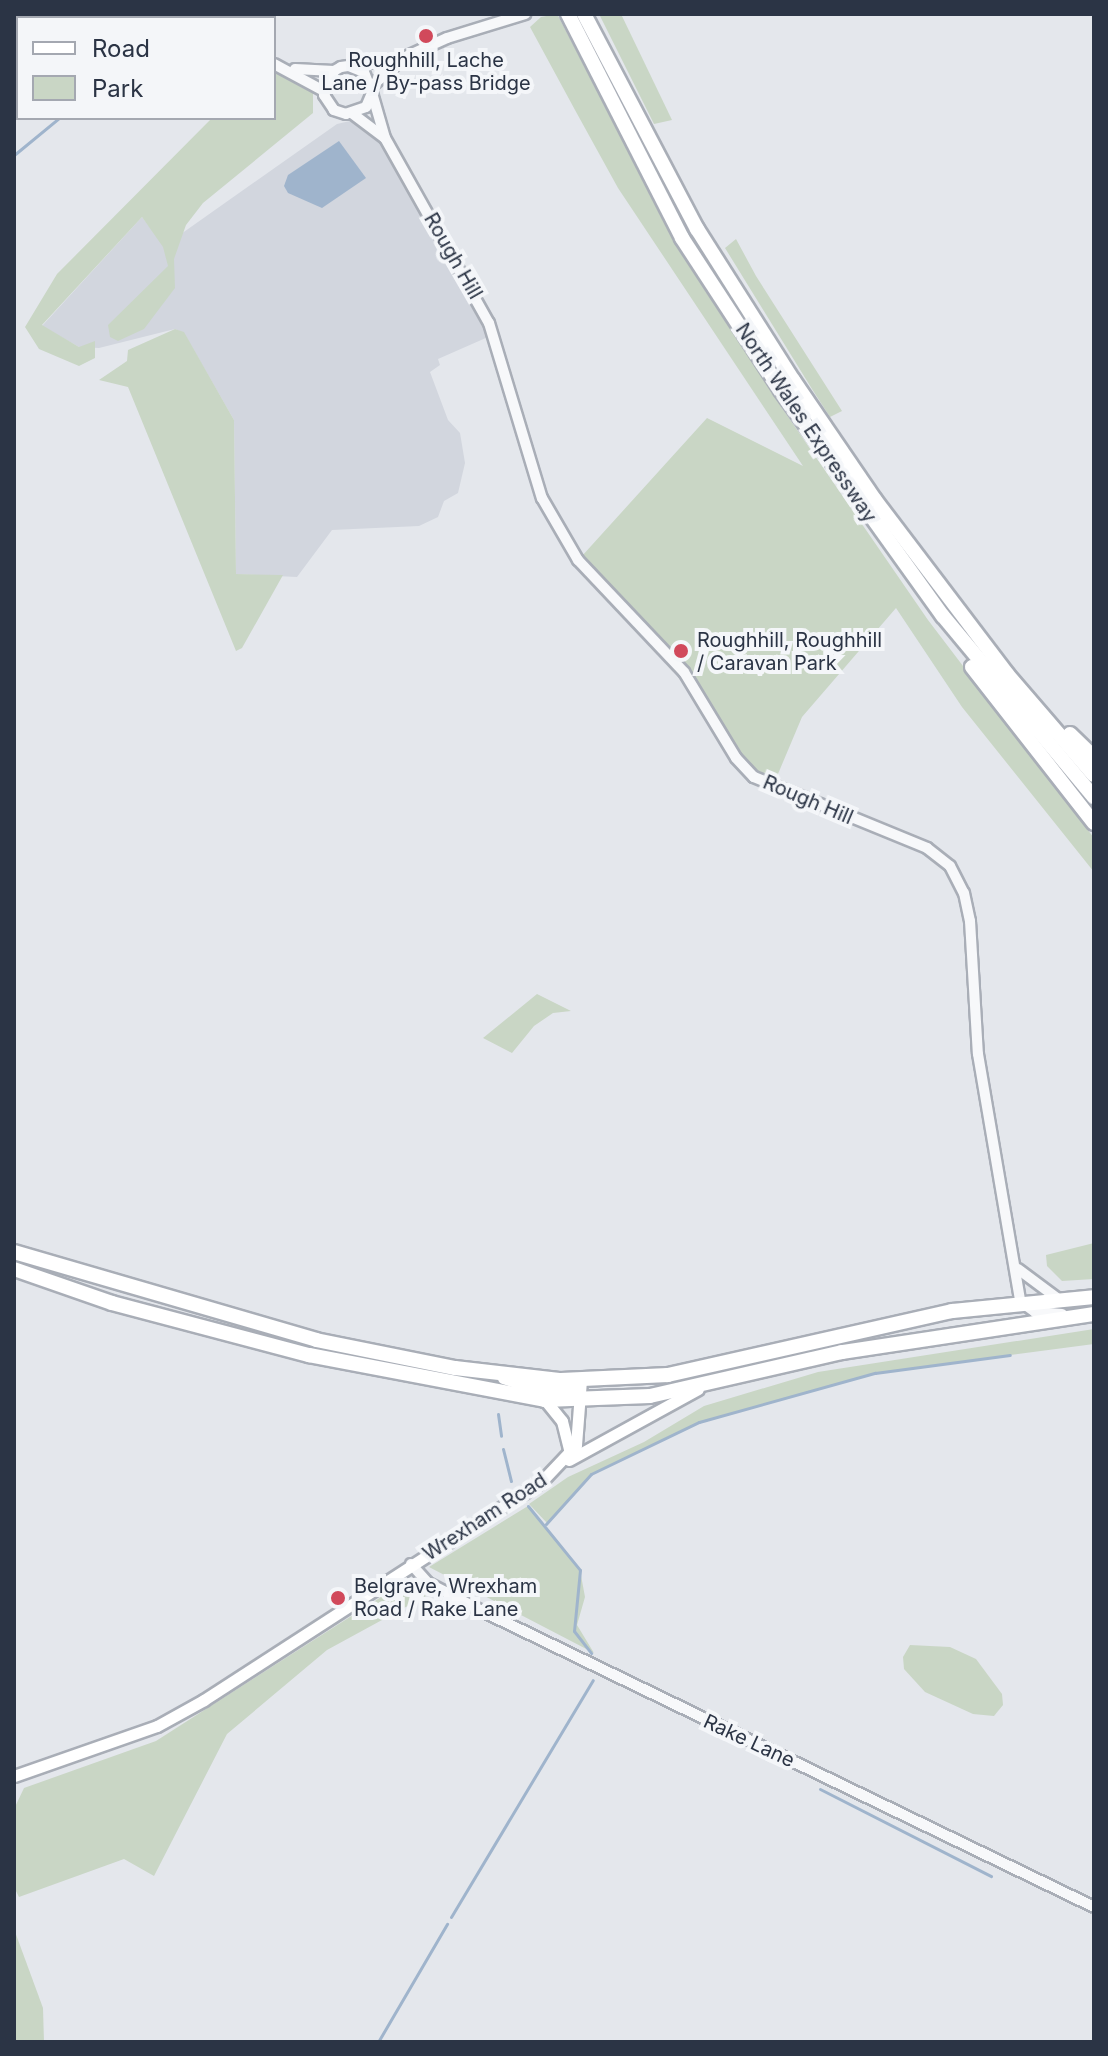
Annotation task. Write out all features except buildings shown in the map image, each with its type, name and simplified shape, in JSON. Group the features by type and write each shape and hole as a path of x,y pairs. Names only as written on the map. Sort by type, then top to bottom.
{"highway":[{"name":"North Wales Expressway","path":"568,14 584,24 697,229 875,500 980,638 1094,775"},
{"name":"North Wales Expressway","path":"584,24 682,238 891,548 1094,797"},
{"path":"891,548 960,652 1094,823"},
{"path":"980,638 1094,757"},
{"path":"14,1252 316,1340 580,1391 706,1386 842,1352 1087,1315"},
{"path":"14,1269 112,1303 309,1355 545,1400 709,1369 952,1311 1020,1301 1094,1297"}],"main road":[{"name":"Wrexham Road","path":"14,1776 157,1726 411,1564 567,1459 637,1418 706,1386"},
{"path":"567,1459 579,1435 580,1391"},
{"path":"545,1400 562,1421 567,1459"}],"street":[{"path":"289,69 334,71 403,58 525,14"},
{"path":"276,65 289,69 324,91 334,110 353,114 366,107 372,90 403,58"},
{"path":"349,66 364,72 372,90"},
{"path":"324,91 334,71"},
{"name":"Rough Hill","path":"372,90 385,138 485,314 542,498 578,560 684,672 736,758 754,777 927,848 950,866 964,893 970,921 987,1124 1018,1269 1020,1301"},
{"name":"Rough Hill","path":"353,114 385,138"},
{"path":"1018,1269 1046,1294 1062,1299"},
{"path":"1020,1301 1035,1312 1087,1315"},
{"name":"Rake Lane","path":"411,1564 428,1583 480,1610 1094,1907"}],"shaded area":[{"path":"350,121 376,135 488,337 438,359 440,365 430,372 448,420 460,433 465,463 458,493 444,501 438,517 419,526 332,530 297,577 236,574 234,420 184,333 175,329 99,348 79,347 42,326 142,217 164,246 337,124"}],"green space":[{"path":"557,14 647,185 782,408 928,620 1094,838 1094,872 962,707 896,608 802,717 775,781 749,765 687,666 582,556 707,418 803,466 618,188 575,110 530,27 541,17"},
{"path":"599,14 621,14 672,120 654,124"},
{"path":"276,70 313,90 313,113 203,203 186,225 174,259 175,288 144,329 118,341 110,337 108,325 168,266 163,247 142,217 42,325 79,347 95,341 95,358 79,366 39,349 25,327 57,274 210,120 276,120"},
{"path":"736,239 842,411 830,417 725,248"},
{"path":"175,329 184,332 234,420 236,574 283,575 242,648 236,651 128,387 99,380 127,361 128,350"},
{"path":"537,994 571,1011 553,1013 534,1026 512,1053 483,1038"},
{"path":"1094,1243 1094,1279 1062,1281 1047,1266 1046,1255"},
{"path":"1094,1329 1094,1344 875,1373 699,1422 591,1474 547,1523 529,1504 568,1477 644,1442 704,1406 818,1372"},
{"path":"528,1506 580,1570 585,1597 577,1625 594,1653 429,1567"},
{"path":"403,1583 426,1596 327,1650 227,1734 154,1876 124,1859 19,1897 14,1887 14,1809 24,1788 156,1741"},
{"path":"910,1645 950,1647 976,1659 1002,1694 1003,1705 994,1716 973,1714 925,1692 904,1669 903,1657"},
{"path":"14,1929 43,2008 44,2042 14,2042"}],"water":[{"path":"339,141 366,178 322,208 288,193 284,186 288,175"}],"waterway":[{"path":"14,155 57,120"},
{"path":"546,1524 591,1474 699,1422 875,1373 1010,1355"},
{"path":"498,1414 501,1436"},
{"path":"503,1449 511,1481"},
{"path":"528,1506 580,1570 574,1631 591,1653"},
{"path":"451,1917 593,1680"},
{"path":"820,1789 991,1876"},
{"path":"378,2042 447,1924"}],"place":[{"name":"Roughhill, Lache Lane / By-pass Bridge","path":"426,36"},
{"name":"Roughhill, Roughhill / Caravan Park","path":"681,651"},
{"name":"Belgrave, Wrexham Road / Rake Lane","path":"338,1598"}]}
